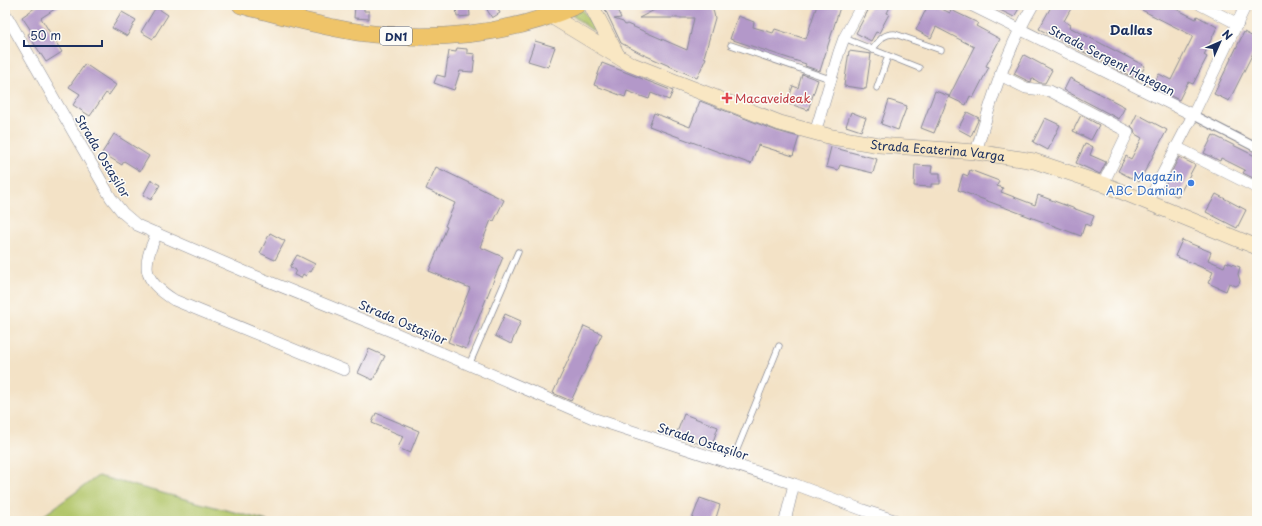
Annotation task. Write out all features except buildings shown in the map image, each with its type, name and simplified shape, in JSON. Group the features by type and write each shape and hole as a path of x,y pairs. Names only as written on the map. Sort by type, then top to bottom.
{"main road":[{"name":"DN1","path":"241,5 355,31 395,36 466,34 500,30 564,9"},
{"path":"590,5 617,56"},
{"name":"Strada Ecaterina Varga","path":"564,9 617,56 630,64 780,123 814,133 879,145 976,152 1034,160 1103,184 1257,247"}],"street":[{"path":"814,133 844,38 862,5"},
{"name":"Strada Sergent Hațegan","path":"971,5 1257,148"},
{"path":"976,152 1000,75 1019,29 1033,5"},
{"path":"1200,5 1238,24"},
{"path":"1148,202 1193,115 1246,5"},
{"name":"Strada Ostașilor","path":"5,13 112,198 123,213 137,225 248,273 394,332 595,419 794,484 897,521"},
{"path":"1000,75 1026,88 1050,91 1128,132 1103,184"},
{"path":"1176,147 1257,188"},
{"path":"157,233 146,261 147,273 152,283 161,293 174,300 344,370"},
{"path":"785,521 794,484"}],"lane":[{"path":"872,50 884,35 890,34 895,34 941,50"},
{"path":"844,38 919,68"},
{"path":"731,46 830,79"},
{"path":"877,88 888,56"},
{"path":"469,365 518,252"},
{"path":"732,464 779,346"}],"green space":[{"path":"581,8 595,28 593,31 572,15"},
{"path":"98,476 268,521 36,521"}],"place":[{"name":"Macaveideak","path":"727,98"},
{"name":"Magazin ABC Damian","path":"1191,183"}],"district":[{"name":"Dallas","path":"1131,29"}]}
